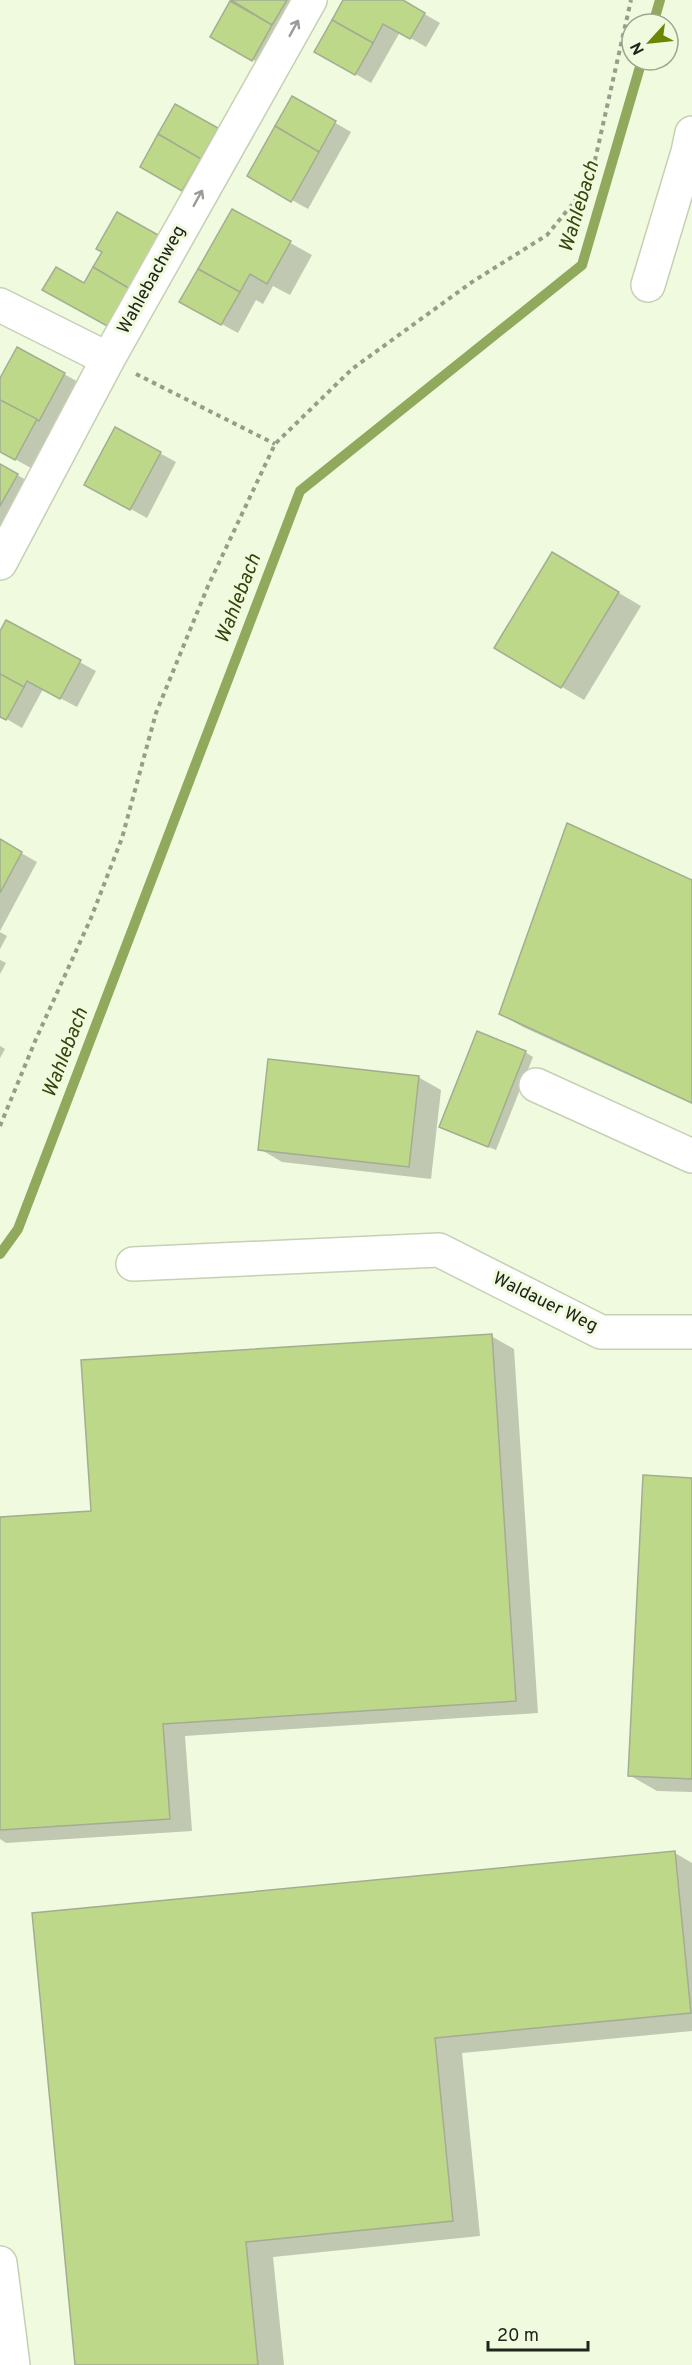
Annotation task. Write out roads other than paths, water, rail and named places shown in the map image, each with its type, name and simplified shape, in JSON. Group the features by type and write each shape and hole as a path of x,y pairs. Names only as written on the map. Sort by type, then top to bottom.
{"street":[{"name":"Wahlebachweg","path":"0,563 108,359 310,0"},
{"path":"648,285 692,133"},
{"path":"0,305 108,359"},
{"path":"536,1085 692,1156"},
{"name":"Waldauer Weg","path":"133,1264 439,1250 601,1332 692,1332"},
{"path":"0,2263 12,2365"}],"waterway":[{"name":"Wahlebach","path":"656,12 660,0"},
{"name":"Wahlebach","path":"0,1254 18,1229 300,491 582,265 638,72"}]}
